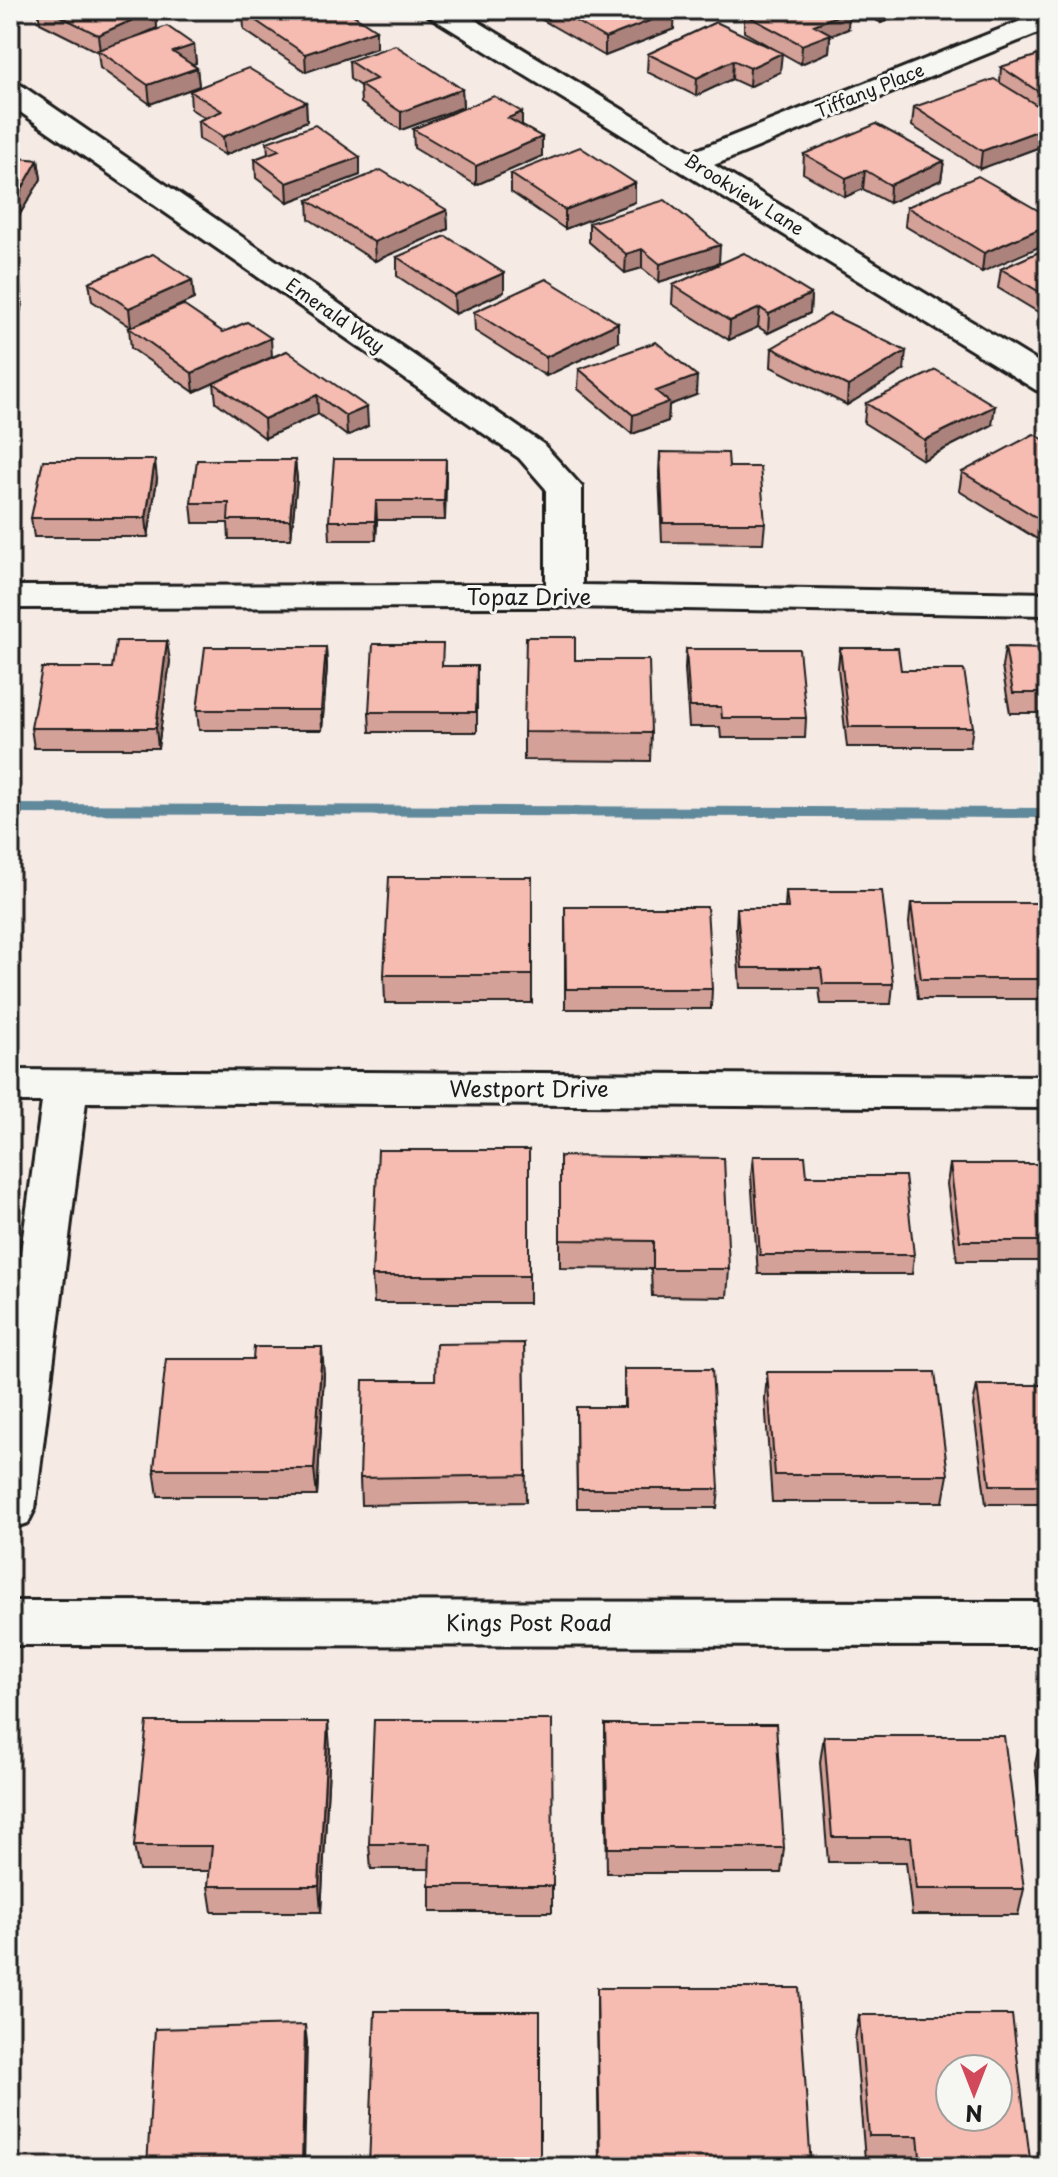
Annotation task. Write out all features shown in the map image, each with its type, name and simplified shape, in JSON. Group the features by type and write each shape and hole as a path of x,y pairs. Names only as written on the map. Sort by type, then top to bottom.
{"street":[{"name":"Brookview Lane","path":"439,10 1048,383"},
{"name":"Tiffany Place","path":"692,163 1048,19"},
{"name":"Emerald Way","path":"12,95 531,451 564,487 564,596"},
{"name":"Topaz Drive","path":"10,597 564,596 1048,604"},
{"name":"Westport Drive","path":"10,1086 1048,1092"},
{"path":"10,1509 66,1087"},
{"name":"Kings Post Road","path":"10,1623 1048,1624"}],"building":[{"path":"48,10 155,10 98,35"},
{"path":"346,10 376,30 305,54 243,12"},
{"path":"556,10 673,10 675,11 605,38"},
{"path":"755,10 849,11 814,25 831,34 802,45 744,14"},
{"path":"716,22 782,53 750,68 733,60 697,78 648,54"},
{"path":"167,26 194,45 173,52 197,68 148,85 98,50"},
{"path":"395,45 462,89 401,112 360,85 376,79 349,61"},
{"path":"1048,52 1048,98 1001,67"},
{"path":"248,68 306,102 223,137 198,121 222,111 190,91"},
{"path":"994,79 1048,112 1048,127 982,151 914,107"},
{"path":"494,96 522,112 508,118 542,137 476,166 413,129"},
{"path":"876,124 944,161 890,185 865,170 846,178 804,154"},
{"path":"315,125 360,157 287,183 255,159 279,150 267,142"},
{"path":"580,147 635,183 565,210 511,174"},
{"path":"10,157 38,160 18,196 10,195"},
{"path":"381,170 447,210 374,242 308,200"},
{"path":"978,176 1048,216 1048,225 984,253 907,207"},
{"path":"665,200 720,245 660,264 642,249 626,254 589,223"},
{"path":"446,236 504,273 454,295 397,257"},
{"path":"10,237 17,237 10,265"},
{"path":"1048,248 1048,297 1001,269"},
{"path":"744,253 811,294 769,314 760,308 730,321 673,285"},
{"path":"153,254 192,280 129,308 89,282"},
{"path":"546,279 618,323 546,357 474,312"},
{"path":"10,284 20,284 11,322 10,322"},
{"path":"183,305 223,332 247,322 271,338 192,373 129,328"},
{"path":"830,314 906,351 848,386 772,348"},
{"path":"656,342 697,376 656,391 669,402 633,415 579,369"},
{"path":"287,351 367,407 346,416 317,395 264,419 214,383"},
{"path":"936,370 995,406 925,440 866,403"},
{"path":"1034,434 1048,442 1048,465 1043,467 1048,470 1048,520 1044,522 962,472"},
{"path":"660,452 728,453 729,467 760,467 765,523 663,523"},
{"path":"334,459 446,459 444,501 376,501 375,521 329,521"},
{"path":"43,460 155,460 146,518 31,518"},
{"path":"197,460 295,460 290,520 228,520 229,503 191,503"},
{"path":"526,637 575,637 575,660 649,660 651,733 524,732"},
{"path":"116,641 167,641 156,728 31,728 42,668 112,668"},
{"path":"373,644 443,644 442,666 477,666 476,712 369,712"},
{"path":"205,647 326,647 321,710 197,710"},
{"path":"1005,647 1048,648 1048,693 1013,693"},
{"path":"840,648 898,648 901,670 964,670 973,727 849,727"},
{"path":"686,649 799,649 806,718 722,718 721,707 690,707"},
{"path":"389,877 532,877 532,975 384,975"},
{"path":"786,891 882,891 893,984 823,984 821,968 742,968 737,908 788,908"},
{"path":"911,903 1048,903 1048,979 921,979"},
{"path":"565,907 707,907 712,989 566,989"},
{"path":"378,1150 529,1150 529,1276 372,1276"},
{"path":"560,1156 724,1158 729,1269 653,1269 653,1241 560,1240"},
{"path":"753,1156 805,1156 807,1176 905,1176 914,1255 760,1255"},
{"path":"950,1164 1048,1164 1048,1241 960,1241"},
{"path":"524,1343 526,1475 360,1478 363,1380 435,1380 436,1344"},
{"path":"254,1347 322,1347 314,1469 154,1469 166,1359 253,1359"},
{"path":"624,1369 712,1369 719,1489 577,1489 576,1407 625,1407"},
{"path":"767,1372 935,1372 948,1475 775,1475"},
{"path":"977,1385 1048,1385 1048,1485 990,1485"},
{"path":"374,1720 552,1720 553,1886 429,1886 430,1844 369,1844"},
{"path":"147,1722 328,1722 319,1886 208,1886 212,1846 134,1846"},
{"path":"605,1724 776,1724 784,1848 608,1848"},
{"path":"824,1736 1004,1736 1024,1889 916,1889 911,1837 832,1837"},
{"path":"1041,1738 1048,1739 1048,1796"},
{"path":"597,1988 799,1988 811,2167 600,2167"},
{"path":"375,2011 540,2011 540,2167 369,2167"},
{"path":"859,2015 1012,2015 1031,2167 921,2167 918,2136 869,2136"},
{"path":"305,2025 302,2167 147,2167 155,2029"}],"waterway":[{"path":"10,809 1048,813"}]}
